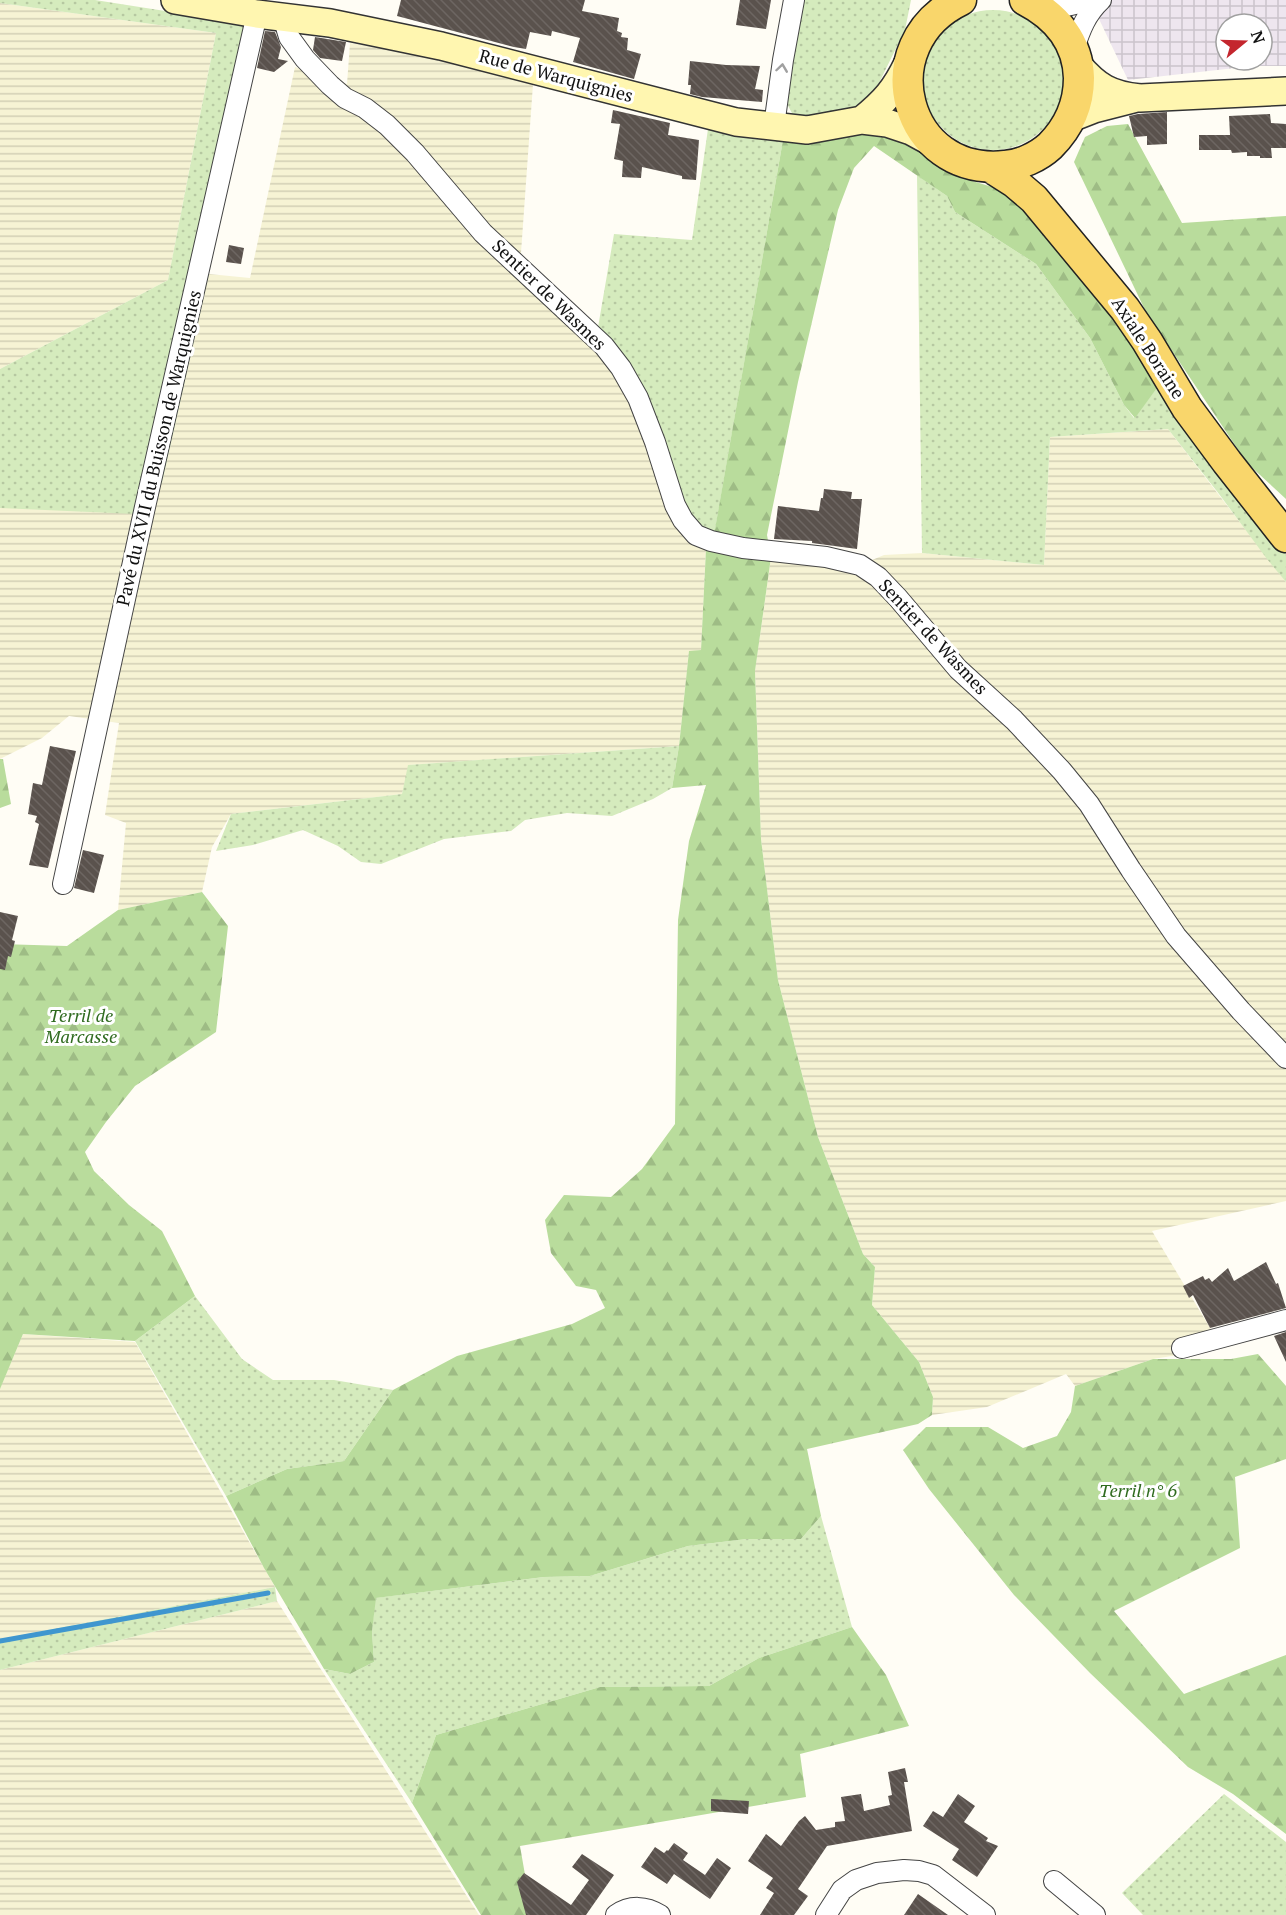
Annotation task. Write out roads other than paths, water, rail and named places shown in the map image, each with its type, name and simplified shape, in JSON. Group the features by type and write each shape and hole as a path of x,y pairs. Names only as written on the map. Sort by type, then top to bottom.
{"main road":[{"path":"961,0 935,16 925,13 908,63 907,92 916,120 933,143 950,156 970,164 992,168 1011,166 1030,160 1046,150 1061,135 1071,118 1079,92 1076,57 1060,26 1033,4"},
{"name":"Axiale Boraine","path":"1046,150 1042,173 1044,197 1050,219 1125,309 1187,408 1286,537"},
{"path":"992,168 1014,182 1034,199 1050,219"}],"street":[{"name":"Rue de Warquignies","path":"175,0 245,8 441,46 736,122 807,130 862,120 887,123 911,131 933,143"},
{"path":"774,126 794,0"},
{"path":"1033,4 1058,8 1092,0"},
{"path":"1101,0 1092,8 1081,27 1076,57 1090,79 1105,90 1122,96 1140,98"},
{"name":"Pavé du XVII du Buisson de Warquignies","path":"63,884 145,507 245,8"},
{"name":"Sentier de Wasmes","path":"283,17 289,37 305,59 330,85 345,98 366,108 387,125 415,153 483,233 604,346 621,368 638,398 675,505 696,535 743,548 826,557 860,565 878,577 958,669 1014,720 1062,771 1089,804 1176,936 1241,1011 1286,1058"},
{"path":"862,120 882,104 897,85 908,63"},
{"path":"1071,118 1116,102 1140,98 1286,91"},
{"path":"1182,1348 1286,1320"},
{"path":"826,1915 842,1890 856,1880 877,1873 904,1870 933,1875 985,1915"},
{"path":"1054,1881 1095,1915"},
{"path":"616,1915 636,1906 660,1915"}],"waterway":[{"path":"0,1641 268,1593"}],"park label":[{"name":"Terril de Marcasse","path":"81,1026"},
{"name":"Terril n° 6","path":"1138,1491"}]}
